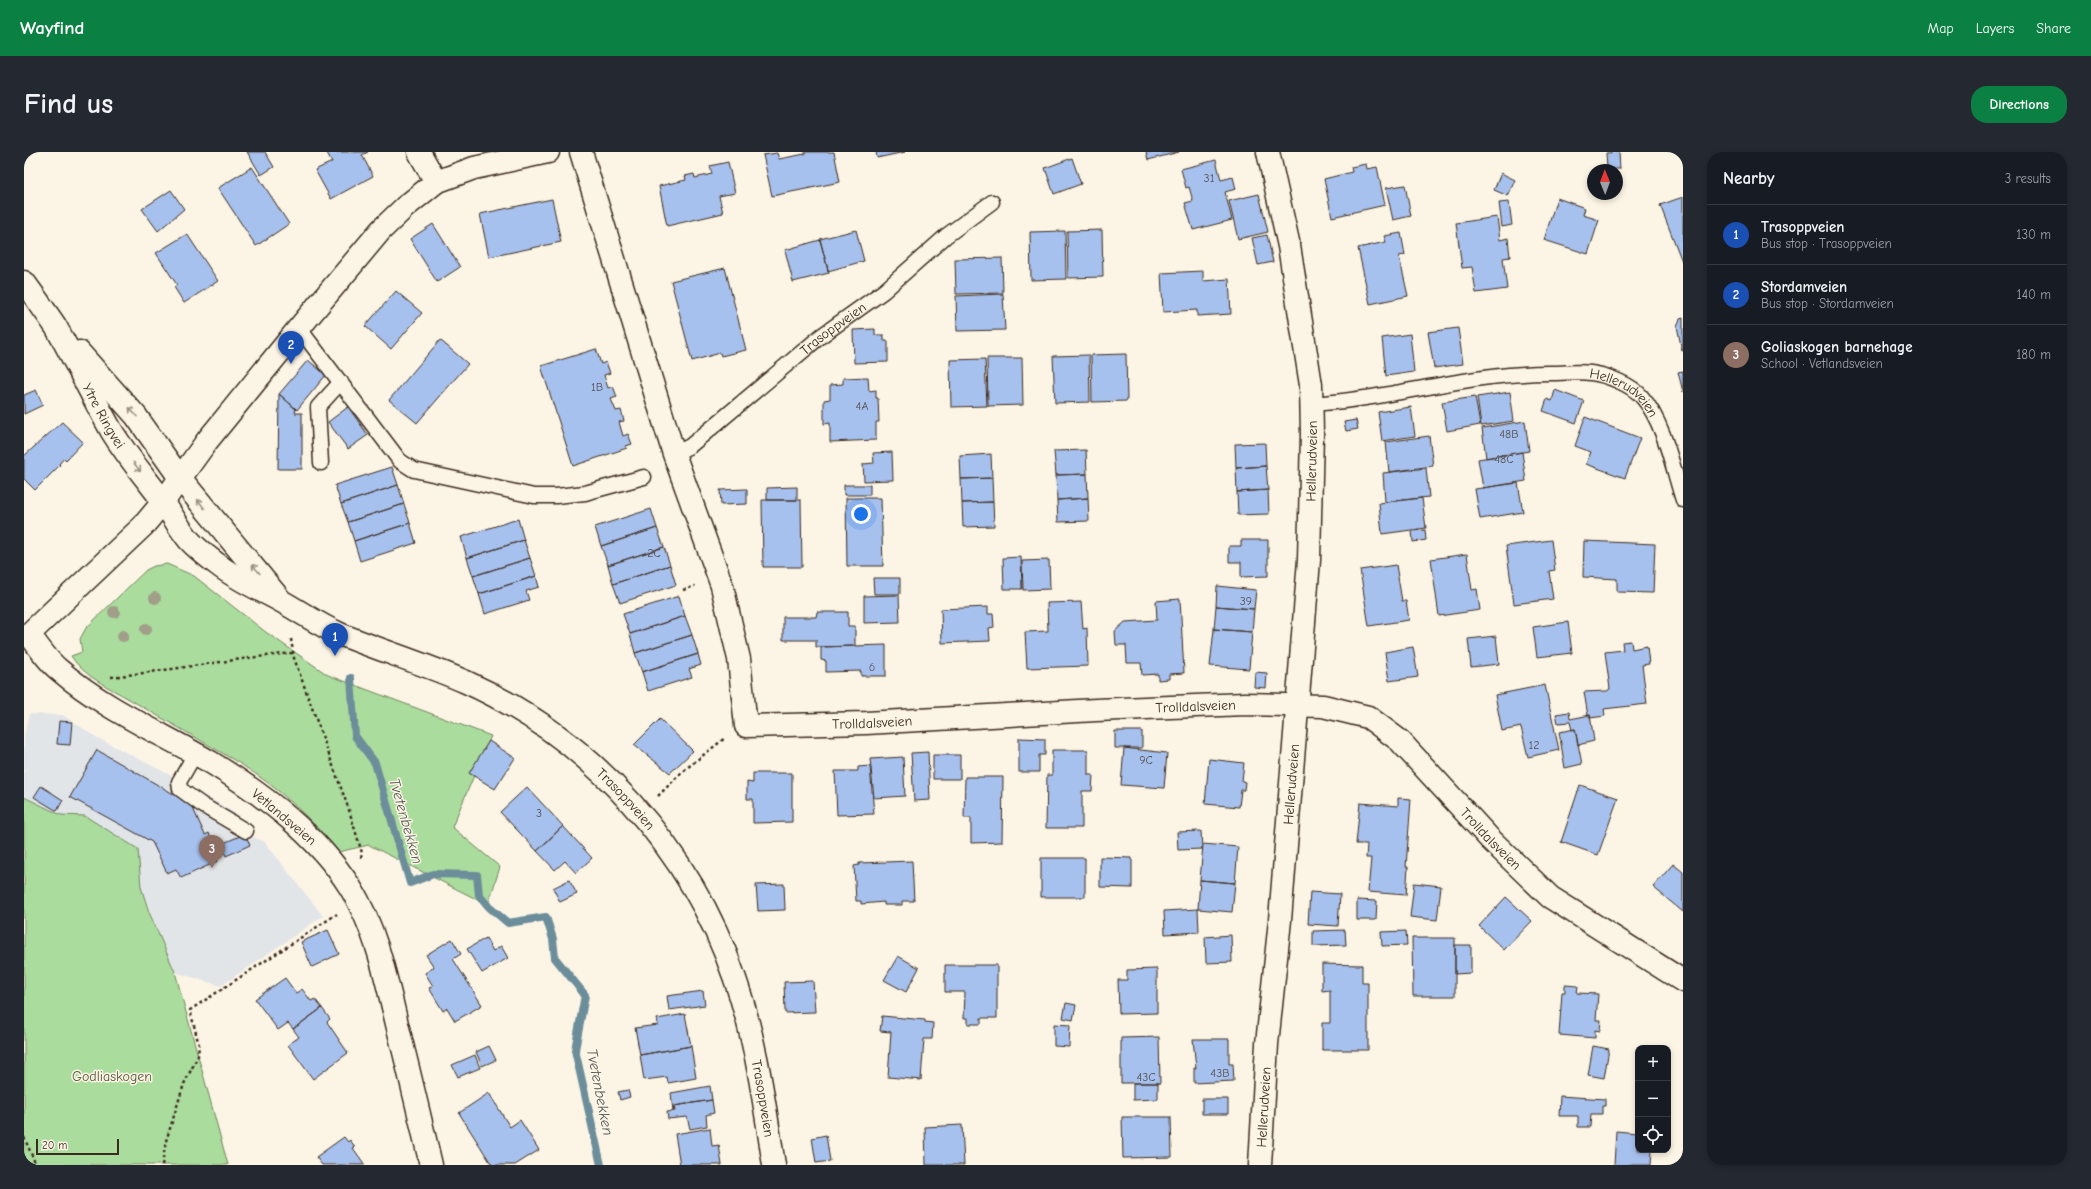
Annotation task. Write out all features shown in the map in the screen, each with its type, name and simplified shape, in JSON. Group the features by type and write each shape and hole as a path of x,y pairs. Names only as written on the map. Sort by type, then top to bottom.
{"street":[{"path":"419,152 436,182"},
{"path":"163,502 207,441 299,328 381,230 405,207 436,182 474,168 548,152"},
{"path":"581,152 674,454 722,586 739,659 746,726"},
{"name":"Hellerudveien","path":"1260,1165 1268,1044 1298,704 1312,508 1311,386 1289,246 1268,152"},
{"name":"Ytre Ringvei","path":"24,282 54,325 112,432 163,502"},
{"name":"Ytre Ringvei","path":"54,325 136,416 180,478"},
{"name":"Trasoppveien","path":"180,478 280,600"},
{"name":"Trasoppveien","path":"163,502 191,542 218,565 249,586 280,600 340,634 434,669 503,700 559,736 592,764 640,813 670,852 703,905 721,941 735,977 753,1040 774,1165"},
{"name":"Vetlandsveien","path":"163,502 143,526 29,634 56,668 73,681 130,718 195,754 252,789 308,833 354,894 370,926 384,971 431,1165"},
{"name":"Trolldalsveien","path":"746,726 866,723 1128,708 1298,704 1324,706 1368,717 1400,741 1490,839 1550,897 1683,980"}],"lane":[{"name":"Trasoppveien","path":"674,454 690,446 821,336 884,291 946,236 992,202"},
{"path":"299,328 341,382 373,427 406,466 414,470 519,493 556,496 585,493 644,478"},
{"name":"Hellerudveien","path":"1312,404 1342,402 1477,378 1528,372 1592,373 1629,386 1642,397 1658,421 1683,500"},
{"path":"321,463 318,407 341,382"},
{"path":"195,754 184,770 179,782 179,787 202,805 246,831"}],"path":[{"path":"162,1165 166,1140 184,1084 198,1056 199,1045 190,1010 354,894 360,870 362,853 293,653 291,639"},
{"path":"73,681 172,670 244,658 293,653"},
{"path":"640,813 704,753 726,736 746,726"},
{"path":"24,1138 36,1165"}],"shaded area":[{"path":"29,714 63,715 96,737 174,777 236,814 255,838 264,841 323,916 221,986 175,972 163,948 141,887 138,849 85,816 61,815 24,797 24,735"}],"green space":[{"path":"167,564 194,576 267,633 328,675 491,736 452,827 500,867 488,905 369,845 338,852 304,814 280,792 254,772 97,681 82,670 71,656 82,652 80,639 86,628 146,570 154,566"},
{"name":"Godliaskogen","path":"24,797 61,815 85,816 138,849 141,887 149,912 175,972 228,1165 24,1165"}],"building":[{"path":"247,152 265,152 274,167 261,175"},
{"path":"368,152 362,155 373,176 331,199 315,170 332,162 327,153"},
{"path":"805,152 834,152 840,182 772,196 763,155 777,153 779,159 805,154"},
{"path":"876,152 905,152 877,158"},
{"path":"1146,152 1179,152 1148,160"},
{"path":"1619,152 1620,164 1607,164 1606,153"},
{"path":"1072,158 1081,184 1054,194 1045,168"},
{"path":"1216,160 1221,180 1233,177 1236,189 1225,192 1232,220 1193,230 1185,203 1193,201 1189,187 1186,188 1181,169"},
{"path":"728,162 735,193 719,196 723,213 667,226 659,186 686,180 685,176 694,174 695,178 712,174 710,166"},
{"path":"1366,164 1367,169 1377,167 1385,205 1332,217 1324,179 1352,172 1351,167"},
{"path":"252,167 289,224 256,246 218,188"},
{"path":"1501,173 1515,180 1508,196 1494,190"},
{"path":"1405,185 1411,216 1393,220 1386,188"},
{"path":"171,190 184,209 158,231 142,209"},
{"path":"1259,194 1268,232 1238,239 1229,201"},
{"path":"1683,197 1683,264 1660,205"},
{"path":"1557,198 1585,208 1583,215 1599,220 1588,254 1544,240"},
{"path":"552,199 561,242 489,257 480,214"},
{"path":"1509,202 1512,225 1502,227 1499,203"},
{"path":"1497,217 1500,240 1508,238 1510,257 1503,258 1507,289 1476,293 1472,267 1462,268 1456,223"},
{"path":"433,224 460,267 437,282 410,239"},
{"path":"856,230 864,261 828,271 820,239"},
{"path":"1102,230 1103,277 1068,278 1067,231"},
{"path":"1065,231 1066,279 1031,280 1030,232"},
{"path":"1401,233 1405,255 1399,256 1408,296 1370,304 1358,248 1386,242 1384,236"},
{"path":"187,234 218,281 184,303 174,287 177,285 156,253"},
{"path":"1267,235 1273,262 1258,265 1252,238"},
{"path":"820,240 829,273 793,282 785,250"},
{"path":"1002,258 1003,293 956,294 955,259"},
{"path":"725,268 746,350 721,356 720,353 692,361 671,281"},
{"path":"1203,271 1203,281 1229,279 1231,314 1197,316 1197,310 1163,312 1161,273"},
{"path":"396,291 422,313 391,349 365,326"},
{"path":"1003,294 1005,330 957,331 956,296"},
{"path":"1683,318 1682,351 1677,326 1680,319"},
{"path":"1458,328 1463,364 1434,368 1428,332"},
{"path":"875,329 875,335 884,335 884,341 888,341 888,362 854,363 853,330"},
{"path":"1410,334 1414,372 1386,376 1382,338"},
{"path":"440,340 468,364 417,423 389,400"},
{"path":"596,349 601,364 606,362 610,373 604,375 608,388 613,386 617,397 611,399 616,411 621,410 624,421 619,422 623,436 628,434 632,444 626,446 627,448 573,466 541,366"},
{"path":"1126,354 1127,401 1092,402 1091,355"},
{"path":"1089,355 1090,402 1055,403 1053,356"},
{"path":"987,358 1022,358 1023,405 988,406"},
{"path":"985,359 987,406 951,407 950,360"},
{"path":"308,360 326,375 297,410 279,394"},
{"path":"1683,371 1683,392 1678,372"},
{"path":"868,377 869,391 876,390 876,398 878,398 879,422 876,422 876,440 830,442 830,423 824,424 824,400 830,399 830,385 843,384 843,378"},
{"path":"36,390 43,405 24,414 24,395"},
{"path":"1555,390 1584,401 1576,423 1543,411 1547,399 1552,401"},
{"path":"1510,392 1514,421 1481,426 1477,397"},
{"path":"279,394 296,409 295,413 302,413 302,469 278,469"},
{"path":"1475,397 1480,425 1447,431 1442,402"},
{"path":"348,407 368,435 348,449 328,422"},
{"path":"1411,407 1415,436 1382,441 1378,412"},
{"path":"1585,417 1640,438 1625,478 1586,464 1591,452 1575,446"},
{"path":"1356,420 1358,429 1346,431 1344,422"},
{"path":"1525,421 1529,451 1486,458 1482,428"},
{"path":"62,422 83,442 66,460 64,458 59,464 60,465 35,490 24,479 24,456"},
{"path":"1429,436 1433,466 1389,472 1386,442"},
{"path":"1265,443 1266,466 1236,468 1235,444"},
{"path":"1086,450 1087,474 1056,475 1054,451"},
{"path":"892,452 893,480 864,481 863,464 874,463 873,453"},
{"path":"1522,452 1526,481 1483,488 1478,459"},
{"path":"991,454 992,478 961,479 960,456"},
{"path":"1266,466 1268,490 1237,492 1236,468"},
{"path":"392,467 398,485 341,504 335,485"},
{"path":"1426,468 1429,497 1385,502 1383,473"},
{"path":"1087,474 1088,498 1057,500 1056,475"},
{"path":"992,478 993,502 962,503 961,479"},
{"path":"1518,483 1523,512 1480,519 1475,489"},
{"path":"398,485 404,504 348,522 341,504"},
{"path":"844,485 870,485 870,495 844,495"},
{"path":"797,487 797,500 767,500 767,488"},
{"path":"747,489 747,504 721,505 720,490"},
{"path":"1268,490 1269,514 1238,515 1237,492"},
{"path":"846,498 881,498 883,566 847,566"},
{"path":"1088,498 1089,521 1058,522 1057,500"},
{"path":"1422,498 1426,528 1382,534 1379,503"},
{"path":"762,500 801,500 802,567 763,567"},
{"path":"993,502 994,526 963,527 962,503"},
{"path":"404,504 410,523 354,541 348,522"},
{"path":"651,509 657,528 601,546 595,527"},
{"path":"518,519 524,540 467,558 461,537"},
{"path":"410,523 416,543 360,561 354,541"},
{"path":"657,528 664,547 608,565 601,546"},
{"path":"1425,530 1426,540 1413,542 1412,531"},
{"path":"524,540 530,558 473,576 467,558"},
{"path":"1241,540 1268,540 1268,576 1241,577 1241,562 1229,562 1229,546 1241,546"},
{"path":"1551,540 1555,570 1549,571 1553,599 1514,604 1506,546"},
{"path":"1584,541 1655,544 1653,593 1617,592 1617,579 1583,577"},
{"path":"664,547 670,565 613,584 608,565"},
{"path":"1467,554 1472,590 1477,589 1480,610 1439,616 1431,559"},
{"path":"1021,557 1022,589 1004,589 1003,558"},
{"path":"530,558 536,576 479,594 473,576"},
{"path":"1049,560 1050,589 1023,590 1022,561"},
{"path":"670,565 676,585 620,603 613,584"},
{"path":"1396,565 1402,601 1406,601 1409,620 1369,626 1360,570"},
{"path":"536,576 539,587 526,591 529,600 485,614 479,594"},
{"path":"873,578 900,578 900,594 874,594"},
{"path":"1217,586 1256,590 1254,609 1216,606"},
{"path":"899,595 900,622 864,623 864,596"},
{"path":"679,596 685,616 630,634 623,614"},
{"path":"1180,599 1184,673 1169,674 1169,679 1158,680 1158,674 1142,675 1141,663 1127,663 1126,645 1116,645 1115,631 1125,622 1157,620 1156,601"},
{"path":"1081,602 1083,629 1087,628 1088,666 1027,668 1025,632 1048,631 1047,603"},
{"path":"1216,606 1254,609 1252,632 1214,629"},
{"path":"988,607 988,614 993,614 994,627 989,628 990,641 942,643 941,609"},
{"path":"817,612 848,612 848,626 855,626 855,646 816,647 816,640 783,640 783,617 816,617"},
{"path":"685,616 692,635 635,653 630,634"},
{"path":"1568,622 1572,653 1537,657 1533,627"},
{"path":"1214,629 1252,632 1249,669 1210,666"},
{"path":"692,635 698,654 642,672 635,653"},
{"path":"1496,636 1499,664 1471,667 1468,639"},
{"path":"1631,641 1632,649 1647,646 1649,664 1642,665 1647,704 1604,709 1605,716 1590,718 1590,715 1588,716 1584,692 1607,691 1610,689 1605,652 1623,650 1622,642"},
{"path":"886,645 886,676 861,676 861,671 826,672 826,661 821,660 821,647"},
{"path":"1413,647 1418,677 1389,681 1385,652"},
{"path":"698,654 701,665 689,669 692,677 648,691 642,672"},
{"path":"1255,672 1267,673 1266,688 1254,687"},
{"path":"1545,685 1559,750 1528,757 1521,727 1502,731 1495,695"},
{"path":"1569,712 1570,719 1590,715 1594,741 1578,745 1575,729 1572,730 1570,722 1558,723 1556,714"},
{"path":"660,719 693,751 670,773 634,745"},
{"path":"59,721 72,722 70,745 57,744"},
{"path":"1575,729 1582,764 1565,768 1559,732"},
{"path":"1115,731 1142,731 1142,748 1115,748"},
{"path":"1019,738 1045,739 1045,755 1039,755 1039,772 1019,772"},
{"path":"489,741 515,758 495,789 469,773"},
{"path":"1124,748 1167,753 1164,788 1121,785"},
{"path":"97,750 191,804 205,835 209,833 215,849 212,850 218,861 181,878 176,869 167,873 152,842 70,797"},
{"path":"1052,750 1088,750 1088,775 1093,775 1092,791 1082,791 1082,828 1046,828 1047,775 1052,775"},
{"path":"928,752 930,800 914,801 911,753"},
{"path":"933,755 960,755 960,779 933,779"},
{"path":"903,757 905,796 874,798 870,759"},
{"path":"1209,759 1244,763 1242,781 1245,782 1244,790 1241,790 1239,807 1205,804"},
{"path":"870,766 874,814 837,815 835,771 858,771 858,767"},
{"path":"753,773 792,773 792,822 753,823 753,799 747,799 747,782 753,783"},
{"path":"965,777 1003,777 1002,842 971,843 971,818 964,818"},
{"path":"1580,785 1618,798 1598,855 1561,842"},
{"path":"41,786 63,800 57,811 34,797"},
{"path":"527,787 563,826 537,851 500,812"},
{"path":"1398,798 1411,799 1406,867 1408,867 1406,895 1368,892 1371,858 1366,858 1367,844 1356,844 1360,803 1398,806"},
{"path":"563,826 592,858 576,873 565,861 555,870 537,851"},
{"path":"1201,831 1202,849 1178,850 1177,832"},
{"path":"245,834 250,845 226,856 221,844"},
{"path":"1203,844 1238,847 1235,883 1200,880"},
{"path":"1100,857 1132,858 1132,888 1100,887"},
{"path":"1041,858 1085,858 1085,897 1041,897"},
{"path":"912,861 914,901 902,901 902,905 884,905 884,902 861,904 861,901 856,901 854,866 859,865 859,863"},
{"path":"1673,864 1683,872 1683,912 1653,887"},
{"path":"569,880 577,894 560,902 553,888"},
{"path":"1200,880 1235,883 1232,912 1198,909"},
{"path":"1414,883 1441,886 1437,920 1410,917"},
{"path":"784,884 785,910 758,911 756,885"},
{"path":"1310,892 1340,894 1338,926 1308,924"},
{"path":"1506,897 1532,921 1504,950 1479,926"},
{"path":"1357,900 1377,901 1376,920 1357,920"},
{"path":"1198,909 1199,932 1165,934 1164,911"},
{"path":"328,930 339,954 312,967 301,942"},
{"path":"1345,930 1346,945 1313,946 1313,931"},
{"path":"1406,931 1407,945 1382,946 1381,932"},
{"path":"1231,935 1232,962 1206,963 1205,937"},
{"path":"486,938 493,951 501,946 508,958 482,973 467,949"},
{"path":"1412,938 1455,938 1455,996 1413,996"},
{"path":"452,939 461,954 453,959 482,1005 455,1021 447,1008 443,1011 429,988 433,986 425,973 434,967 426,955"},
{"path":"1455,945 1471,945 1471,973 1455,974"},
{"path":"898,956 919,968 906,992 884,980"},
{"path":"1322,964 1362,965 1362,983 1368,983 1368,1050 1322,1050 1322,1023 1330,1023 1330,990 1322,991"},
{"path":"945,965 997,965 997,1018 981,1018 981,1024 968,1024 968,1018 964,1018 965,992 945,992"},
{"path":"1157,969 1157,1013 1119,1014 1118,980 1127,980 1127,970"},
{"path":"285,978 296,993 302,989 311,1001 315,999 322,1008 293,1029 288,1023 278,1030 255,999"},
{"path":"813,981 815,1012 785,1013 784,982"},
{"path":"1565,985 1578,986 1577,993 1598,994 1596,1020 1601,1020 1600,1031 1595,1030 1595,1038 1559,1035 1562,992 1565,992"},
{"path":"703,991 705,1005 669,1010 667,996"},
{"path":"1066,1003 1076,1005 1073,1020 1063,1018"},
{"path":"322,1008 330,1019 327,1022 348,1053 313,1079 288,1045 299,1037 293,1029"},
{"path":"685,1014 691,1046 640,1055 635,1028 658,1025 657,1019"},
{"path":"882,1016 925,1020 925,1022 933,1023 932,1039 924,1039 921,1080 888,1077 891,1032 880,1031"},
{"path":"1054,1024 1070,1025 1069,1047 1054,1046"},
{"path":"1159,1037 1160,1083 1121,1083 1121,1038"},
{"path":"1193,1039 1229,1039 1229,1064 1233,1064 1234,1081 1194,1083 1194,1068 1196,1068"},
{"path":"489,1046 496,1060 482,1066 476,1052"},
{"path":"691,1046 696,1078 668,1083 667,1077 644,1080 640,1055"},
{"path":"1593,1046 1609,1049 1604,1078 1588,1075"},
{"path":"475,1055 480,1068 458,1077 452,1065"},
{"path":"1133,1083 1158,1083 1158,1099 1133,1100"},
{"path":"710,1086 712,1100 674,1106 673,1111 671,1093"},
{"path":"628,1090 630,1097 620,1100 618,1092"},
{"path":"489,1093 510,1127 520,1120 539,1150 515,1165 492,1165 459,1113"},
{"path":"1560,1096 1605,1099 1605,1106 1602,1106 1602,1114 1591,1114 1590,1127 1578,1127 1578,1116 1559,1116"},
{"path":"1202,1099 1228,1099 1228,1114 1202,1114"},
{"path":"712,1100 714,1113 706,1115 707,1126 690,1129 687,1117 668,1119 667,1112 675,1111 674,1106"},
{"path":"1122,1117 1171,1117 1172,1157 1123,1158"},
{"path":"962,1125 964,1165 926,1165 925,1127"},
{"path":"710,1128 712,1146 719,1145 722,1165 680,1165 675,1134"},
{"path":"1616,1131 1635,1133 1635,1153 1652,1153 1651,1165 1614,1165"},
{"path":"826,1135 830,1161 816,1163 812,1138"},
{"path":"344,1137 348,1142 350,1140 355,1147 353,1148 365,1165 322,1165 316,1157"}],"waterway":[{"name":"Tvetenbekken","path":"351,678 355,736 375,763 410,883 433,874 477,875 479,895 489,907 508,923 546,917 553,939 555,958 585,995 575,1050 601,1165"}],"place":[{"name":"Stordamveien","path":"291,364"},
{"name":"Trasoppveien","path":"335,656"},
{"name":"Goliaskogen barnehage","path":"212,868"}]}
